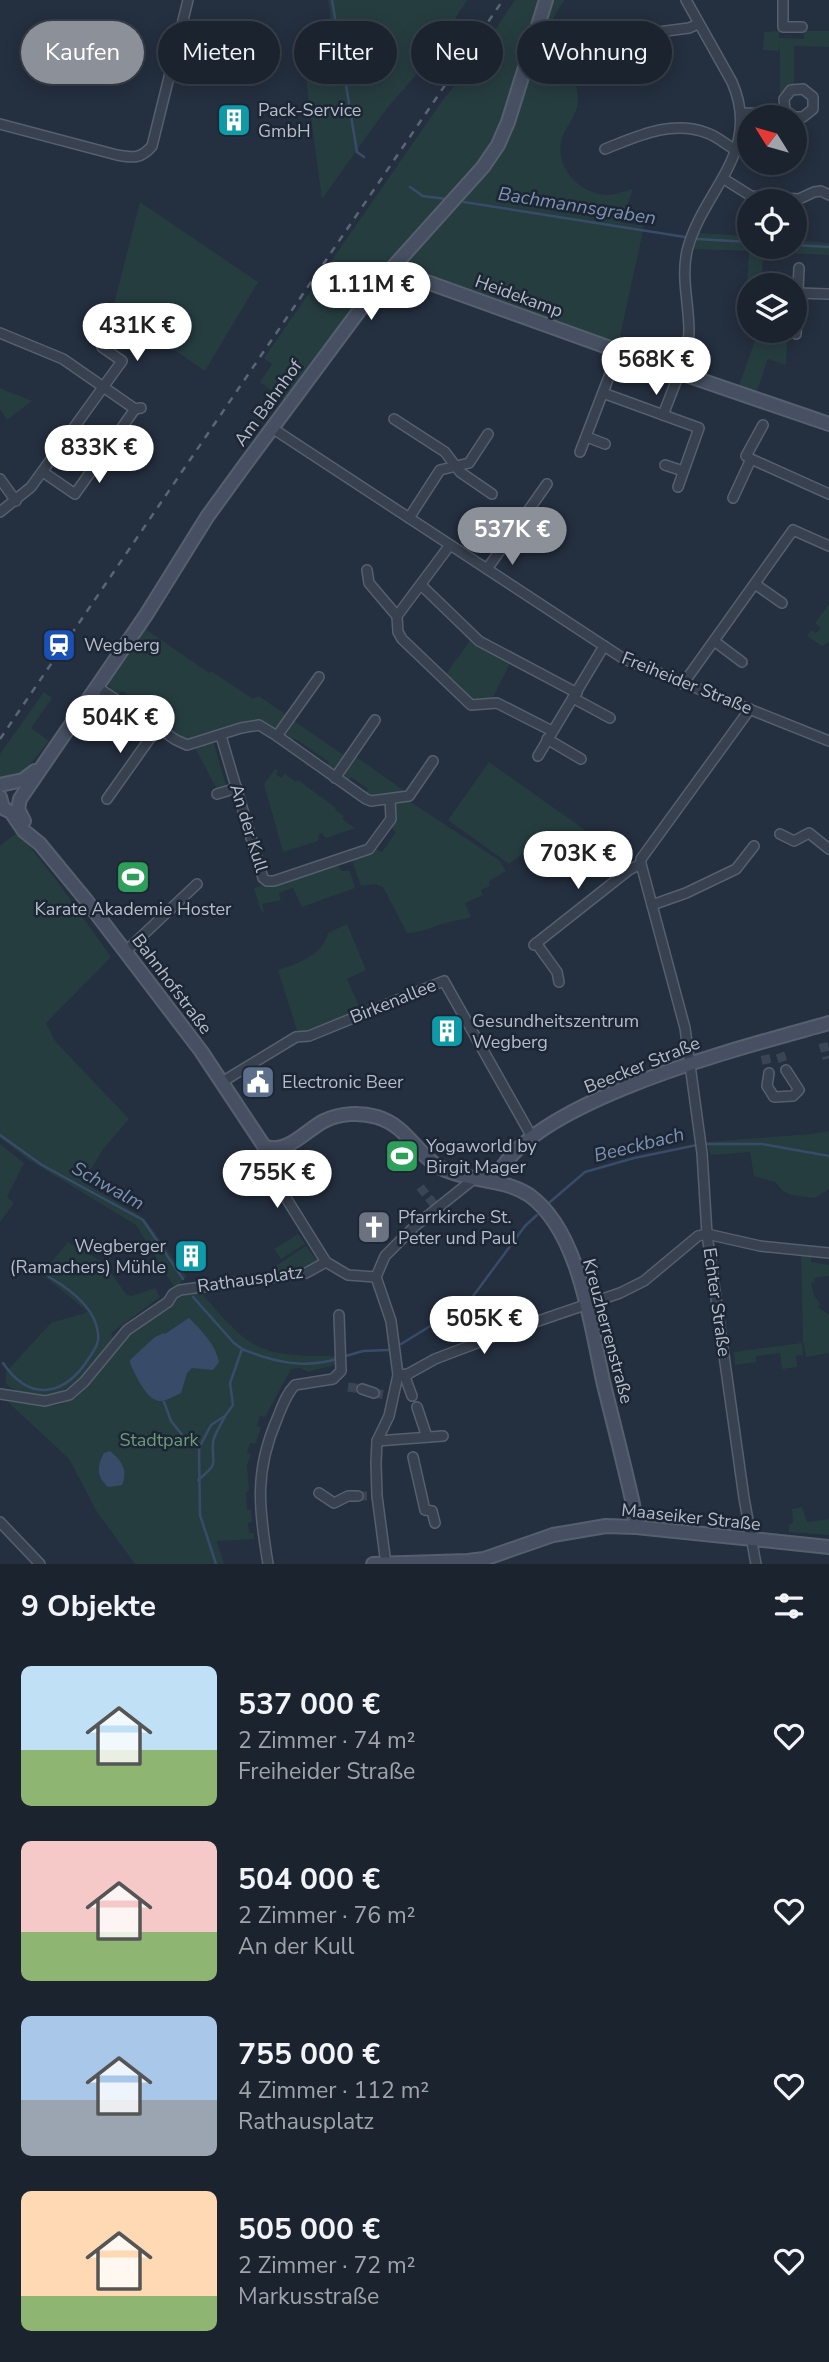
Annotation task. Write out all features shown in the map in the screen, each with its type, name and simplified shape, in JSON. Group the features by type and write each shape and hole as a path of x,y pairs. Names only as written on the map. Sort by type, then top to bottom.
{"street":[{"path":"0,124 117,155 134,158 145,155 152,146 188,0"},
{"name":"Am Bahnhof","path":"16,803 97,687 206,517 391,269 483,167 498,145 508,122 546,0"},
{"path":"685,0 718,55 738,94 740,105"},
{"path":"783,0 783,27 802,27"},
{"path":"672,30 698,24"},
{"path":"784,105 788,93 799,88 807,90 814,101 813,109 807,114"},
{"path":"605,149 646,133 686,128 708,133 736,150"},
{"path":"663,415 688,345 685,291 687,252 696,229 724,179 737,143"},
{"path":"724,179 751,196 799,200 814,192 821,191 829,195"},
{"path":"799,268 799,273"},
{"name":"Heidekamp","path":"391,269 829,425"},
{"path":"807,293 829,294"},
{"path":"0,333 63,359 103,388 138,408 75,494 43,472"},
{"path":"0,512 31,487 122,361 102,347"},
{"path":"580,452 610,374"},
{"path":"603,393 699,428 678,487"},
{"name":"Heidekamp","path":"801,416 829,434"},
{"path":"394,419 445,452 460,472 492,494"},
{"path":"762,425 746,456 829,494"},
{"name":"Freiheider Straße","path":"272,428 604,646 642,668 829,741"},
{"path":"409,518 440,470 470,463 488,435"},
{"path":"587,437 605,444"},
{"path":"733,498 751,459"},
{"path":"665,465 683,471"},
{"path":"0,478 16,501"},
{"path":"487,569 547,484"},
{"path":"683,684 793,530 829,546"},
{"path":"397,616 450,545"},
{"path":"367,570 369,583 397,616 398,632 402,639 471,705 497,703 550,735 580,760"},
{"path":"421,584 479,641 610,718"},
{"path":"755,584 782,603"},
{"path":"713,641 742,662"},
{"path":"537,756 604,646"},
{"path":"277,736 319,677"},
{"path":"97,687 187,745 259,725 372,801 409,796 433,761"},
{"path":"559,982 557,972 535,944 629,870 641,864 641,859 750,709"},
{"path":"335,778 375,720"},
{"path":"107,799 158,727"},
{"name":"An der Kull","path":"220,736 267,881 369,849 391,819 390,799"},
{"name":"Am Bahnhof","path":"0,785 23,780 50,756"},
{"path":"217,794 237,788"},
{"name":"Bahnhofstraße","path":"1,798 4,808 16,803 40,844 222,1082 258,1140 270,1149"},
{"path":"780,834 794,841 809,833 829,849"},
{"path":"652,905 686,893 736,869 754,846"},
{"name":"Echter Straße","path":"641,864 685,1028 701,1144 707,1234 756,1564"},
{"path":"125,952 197,884"},
{"name":"Birkenallee","path":"222,1082 296,1037 309,1036 444,981 532,1137"},
{"name":"Beecker Straße","path":"495,1182 507,1158 532,1137 554,1122 622,1089 689,1064 829,1023"},
{"path":"769,1073 767,1086 774,1097 793,1096 799,1090 786,1070"},
{"name":"Kreuzherrenstraße","path":"270,1149 288,1144 337,1116 354,1114 376,1117 400,1128 439,1167 455,1174 495,1182 528,1195 548,1214 561,1234 573,1262 586,1306 634,1504 636,1527"},
{"name":"Rathausplatz","path":"270,1149 268,1169 326,1262 339,1271 357,1277 376,1277"},
{"path":"412,1396 403,1375 391,1321 376,1277 385,1256 415,1226 475,1178"},
{"path":"382,1564 376,1487 377,1441 389,1416 389,1395 403,1375 452,1353 586,1306 644,1281 698,1236 707,1234 760,1246 829,1253"},
{"name":"Rathausplatz","path":"0,1394 44,1401 69,1395 84,1382 127,1330 168,1302 173,1294 184,1289 306,1273 326,1262"},
{"path":"268,1564 260,1501 260,1474 264,1453 287,1394 295,1385 333,1379 341,1371 343,1362 339,1315"},
{"path":"362,1389 374,1392"},
{"path":"416,1407 428,1437"},
{"path":"377,1441 443,1436"},
{"path":"413,1457 425,1510 432,1511 435,1523"},
{"path":"319,1493 334,1503 348,1496 358,1496"},
{"path":"0,1522 40,1564"},
{"name":"Maaseiker Straße","path":"382,1564 468,1562 553,1535 606,1526 829,1547"}],"green space":[{"path":"328,0 467,0 454,21 411,21 411,81 387,108 322,199 307,84 397,84 397,21 331,21"},
{"path":"515,0 565,0 552,21 517,21 517,84 576,84 577,107 561,142 560,152 566,170 579,184 596,193 609,195 633,189 621,222 644,226 618,346 390,274 381,268 285,400 260,382 272,364 264,358 456,84 503,84 501,21"},
{"path":"779,31 779,38 804,39 804,31 829,31 829,47 794,46 794,85 780,93 780,41 779,51 763,50 764,32"},
{"path":"140,202 258,282 205,371 113,308"},
{"path":"699,233 737,235 737,251 694,249"},
{"path":"807,241 829,243 829,255 807,254"},
{"path":"749,259 763,259 762,273 748,273"},
{"path":"754,343 787,343 786,365 768,359 757,391 739,385"},
{"path":"0,388 32,401 7,420 0,409"},
{"path":"829,604 829,642 822,646 807,636 811,630 816,633 821,628 815,623"},
{"path":"144,628 209,673 211,671 253,699 259,696 288,716 276,728 260,722 189,739 179,737 154,721 157,715 122,691 118,696 110,690 108,679"},
{"path":"471,639 511,661 492,699 479,698 472,702 444,677"},
{"path":"44,692 52,698 31,728 49,741 24,772 18,776 0,779 0,754"},
{"path":"294,721 345,756 333,770 325,768 329,762 294,738 291,742 286,735"},
{"path":"213,741 227,789 218,791 196,750 198,746"},
{"path":"355,756 406,792 373,798 365,794 368,789 351,777 347,783 343,772"},
{"path":"489,762 585,830 542,862 530,848 509,864 448,820"},
{"path":"275,769 281,778 285,774 296,782 298,780 336,808 335,810 344,816 342,819 355,828 326,838 322,833 319,834 318,841 283,852 264,784"},
{"path":"399,801 409,801 499,860 506,871 489,881 490,886 481,890 483,895 465,903 471,917 407,933 383,887 375,884 361,886 352,861 376,849 382,852 396,832 391,828 395,817 394,807"},
{"path":"18,832 111,957 46,1023 55,1041 129,1119 104,1148 83,1182 144,1218 187,1277 176,1290 136,1225 29,1160 0,1138 0,846"},
{"path":"338,866 342,871 350,871 355,888 302,907 293,888 279,893 281,900 262,904 264,912 261,911 254,888 264,885 271,887"},
{"path":"347,924 366,970 347,979 360,1008 363,1009 298,1034 278,970 308,958 321,947 328,933"},
{"path":"829,1131 829,1189 815,1198 791,1195 775,1182 754,1176 750,1152 710,1155 707,1142 811,1134"},
{"path":"0,1144 24,1163 7,1197 14,1203 0,1222"},
{"path":"298,1234 305,1244 281,1259 274,1249"},
{"path":"68,1242 104,1263 126,1294 131,1296 155,1288 160,1297 111,1333 113,1337 77,1381 54,1394 18,1391 6,1384 6,1372 51,1323 88,1312 42,1274"},
{"path":"306,1246 319,1263 313,1267 276,1273 276,1266"},
{"path":"801,1255 811,1256 811,1262 829,1265 829,1276 814,1278 815,1282 811,1283 820,1304 818,1307 829,1315 829,1353 806,1357 803,1341"},
{"name":"Stadtpark","path":"199,1290 231,1326 256,1346 288,1354 335,1356 335,1365 308,1372 300,1368 291,1369 265,1417 260,1416 257,1426 261,1428 255,1444 250,1443 247,1452 251,1454 247,1465 247,1510 251,1510 252,1522 248,1523 249,1533 254,1533 254,1539 217,1541 224,1564 135,1564 97,1512 69,1459 8,1402 55,1406 71,1399 80,1393 133,1332 173,1305 178,1298"},
{"path":"802,1343 803,1355 796,1356 797,1367 782,1369 780,1353 756,1356 756,1362 735,1365 734,1352"},
{"path":"802,1507 807,1522 829,1519 829,1535 789,1532 789,1524 793,1523 792,1509"}],"water":[{"path":"189,1318 211,1344 219,1362 213,1370 192,1368 187,1373 181,1393 165,1400 156,1400 142,1386 130,1360 155,1337 165,1334"},
{"path":"110,1451 123,1466 124,1475 122,1485 108,1487 100,1475 99,1467 104,1453"}],"waterway":[{"name":"Bachmannsgraben","path":"332,0 357,152 364,157"},
{"name":"Bachmannsgraben","path":"410,187 423,196 446,199"},
{"name":"Bachmannsgraben","path":"464,202 685,237"},
{"name":"Bachmannsgraben","path":"698,239 737,241"},
{"name":"Bachmannsgraben","path":"807,246 829,247"},
{"name":"Schwalm","path":"0,1135 42,1165 143,1220 183,1279"},
{"name":"Beeckbach","path":"704,1144 762,1144 829,1156"},
{"name":"Beeckbach","path":"550,1202 585,1172 634,1158 697,1145"},
{"name":"Beeckbach","path":"401,1344 468,1303 525,1226 537,1215"},
{"path":"3,1363 13,1376 24,1384 47,1390 58,1387 80,1371 95,1349 98,1337 96,1324 87,1307 73,1293 49,1277"},
{"name":"Schwalm","path":"193,1297 242,1349 230,1383 233,1405 225,1416 211,1425 199,1448 200,1515 216,1564"},
{"name":"Beeckbach","path":"242,1349 289,1363 337,1359"},
{"name":"Beeckbach","path":"346,1356 363,1351 389,1350"},
{"path":"164,1402 171,1421 183,1436"},
{"name":"Schwalm","path":"198,1480 212,1466 214,1439 225,1416"}],"tunnel":[{"path":"823,1043 827,1059"},
{"path":"780,1053 786,1070"},
{"path":"765,1055 769,1073"},
{"path":"420,1187 437,1208"},
{"path":"348,1387 362,1389"},
{"path":"374,1393 386,1395"},
{"path":"358,1496 377,1496"}],"railway":[{"path":"0,739 503,0"}],"place":[{"name":"Pack-Service GmbH","path":"234,120"},
{"name":"Wegberg","path":"59,645"},
{"name":"Karate Akademie Hoster","path":"133,877"},
{"name":"Gesundheitszentrum Wegberg","path":"447,1031"},
{"name":"Electronic Beer","path":"258,1082"},
{"name":"Yogaworld by Birgit Mager","path":"402,1156"},
{"name":"Pfarrkirche St. Peter und Paul","path":"374,1227"},
{"name":"Wegberger (Ramachers) Mühle","path":"191,1256"}]}
